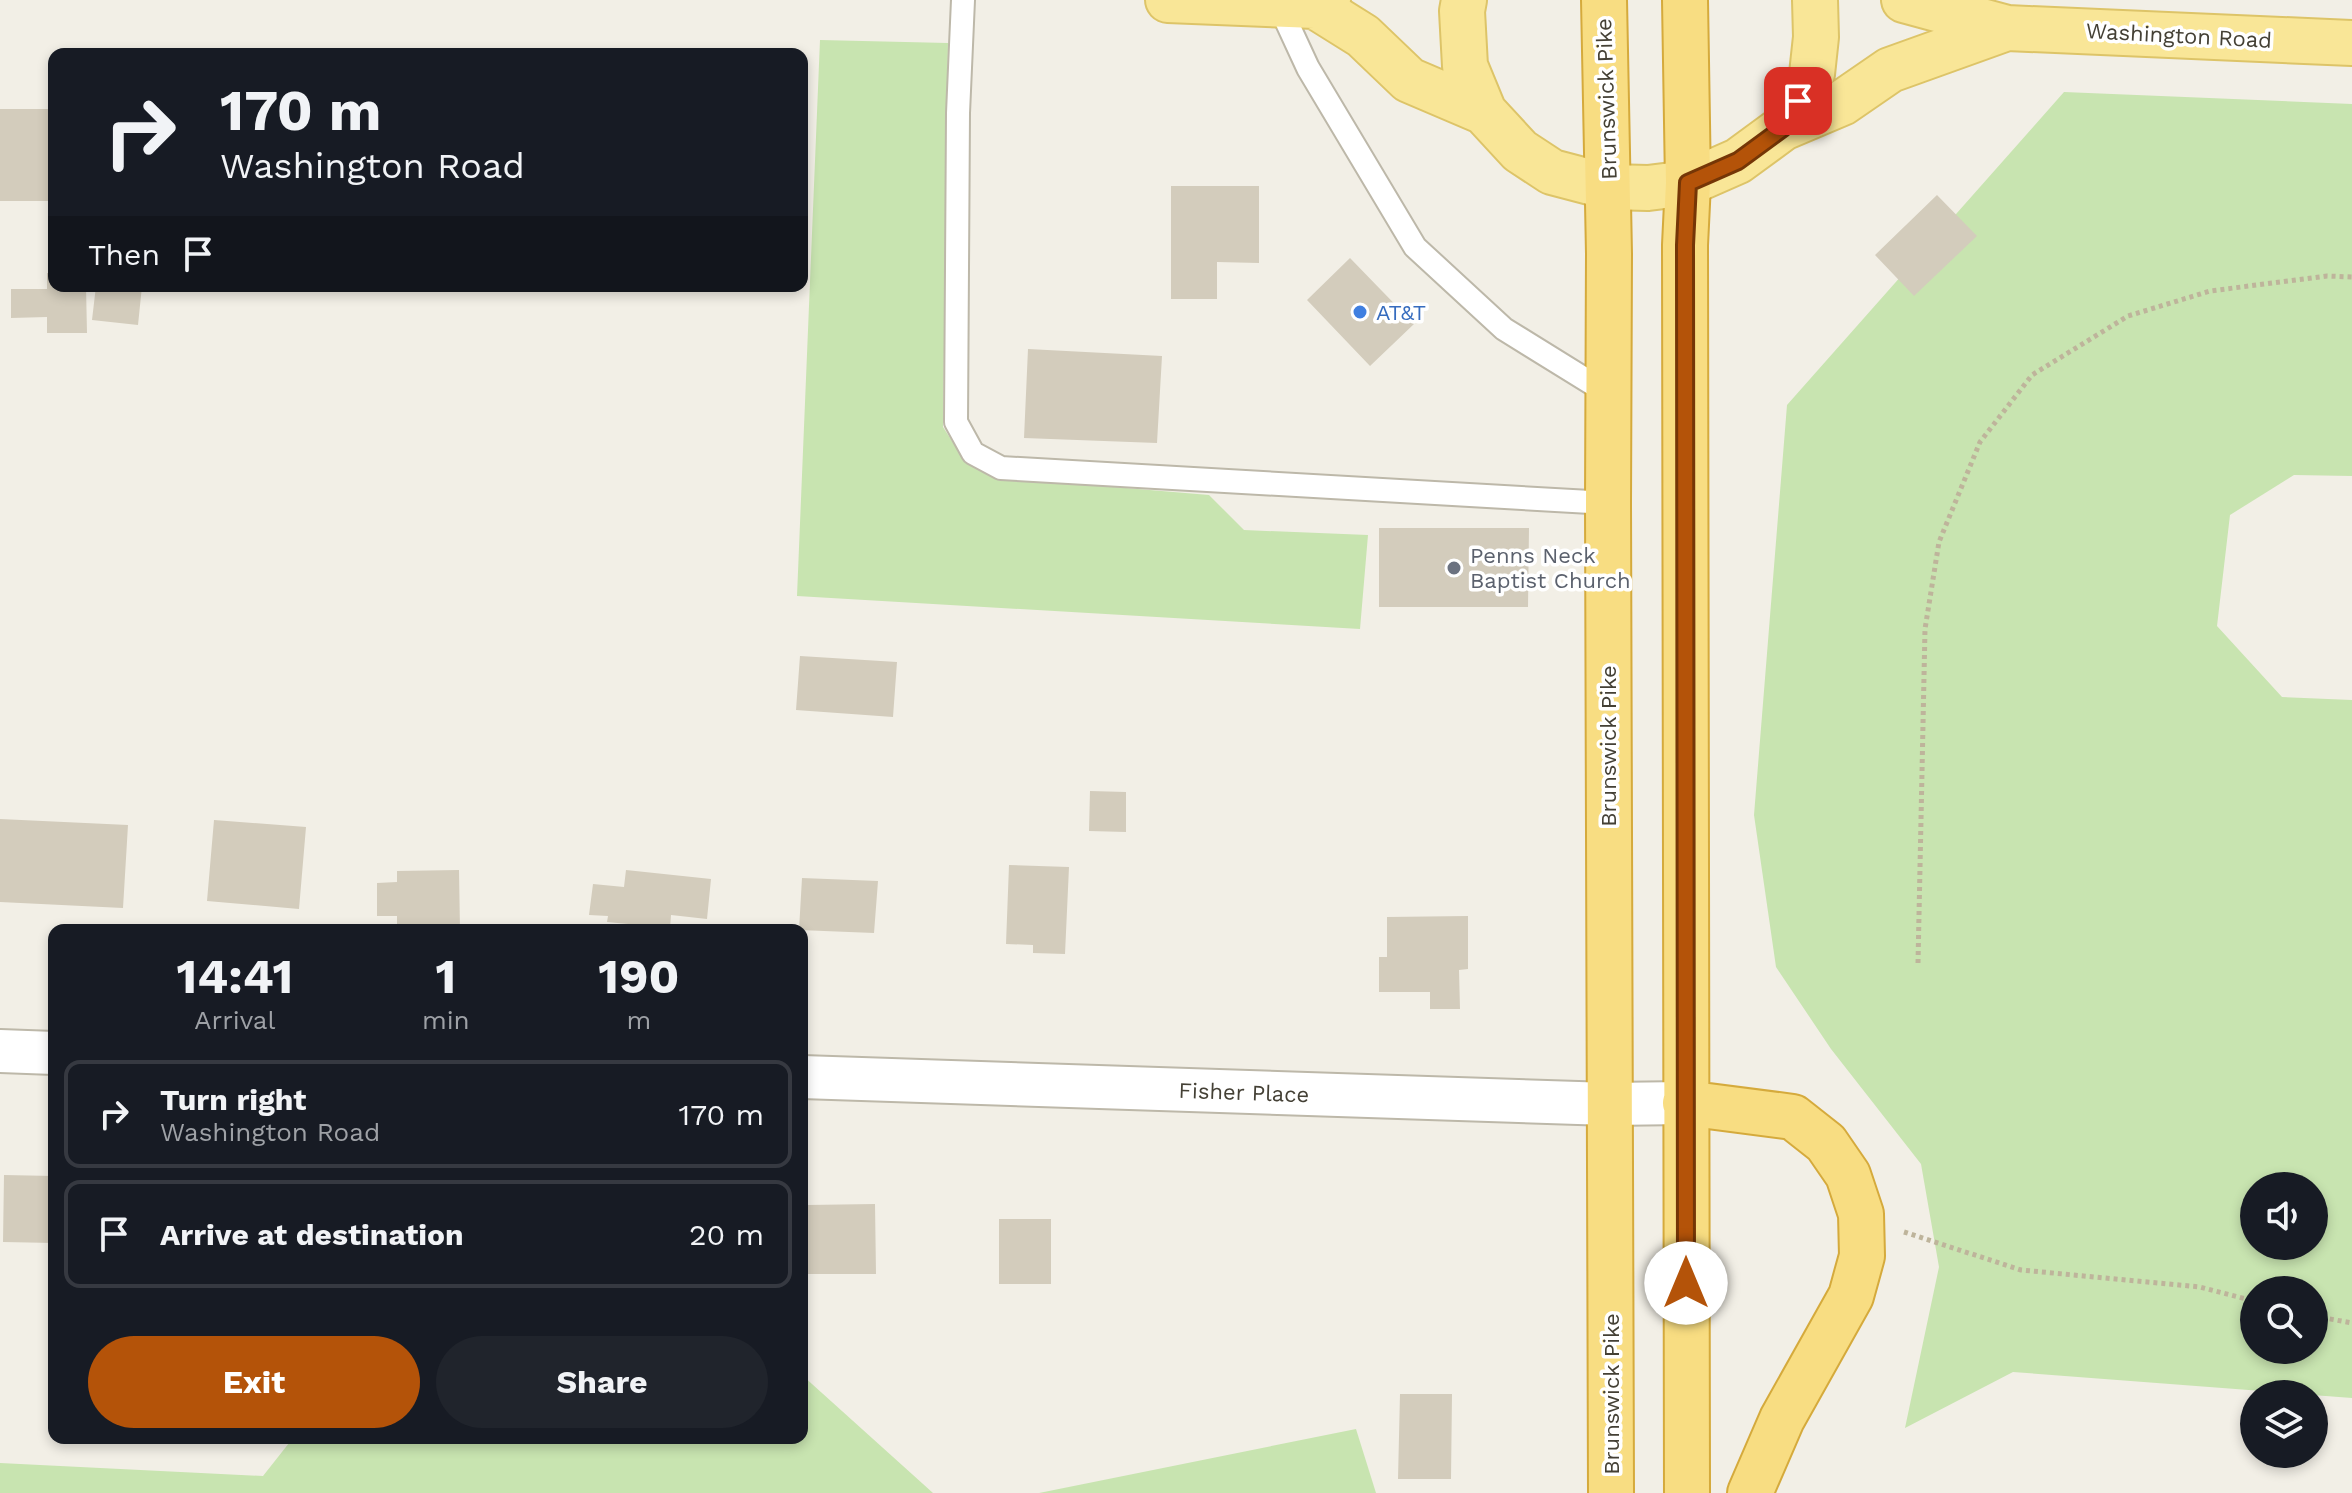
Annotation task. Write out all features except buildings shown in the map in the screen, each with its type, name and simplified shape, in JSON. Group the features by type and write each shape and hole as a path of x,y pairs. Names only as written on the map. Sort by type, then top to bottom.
{"highway":[{"name":"Brunswick Pike","path":"1604,0 1609,187 1611,1493"},
{"path":"1685,0 1688,183 1685,245 1687,1493"},
{"path":"1685,1103 1793,1117 1826,1143 1848,1175 1861,1217 1862,1256 1851,1296 1782,1419 1750,1493"}],"main road":[{"name":"Washington Road","path":"1168,0 1299,3 1363,36 1409,80 1484,112"},
{"name":"Washington Road","path":"1464,0 1465,66 1484,112 1520,151 1552,172 1609,187 1648,188 1688,183 1738,161 1783,128 1842,103 1890,70 2007,28"},
{"name":"Washington Road","path":"1783,128 1812,74 1816,37 1815,0"},
{"name":"Washington Road","path":"1904,0 2007,28 2352,43"}],"street":[{"path":"0,1051 48,1053"},
{"name":"Fisher Place","path":"808,1077 1609,1104 1685,1103"}],"lane":[{"path":"963,0 958,113 956,422 973,453 1001,468 1608,503"},
{"path":"1299,3 1308,68 1415,247 1504,329 1609,394"}],"path":[{"path":"1918,963 1925,629 1939,542 1980,442 2032,375 2128,316 2210,291 2327,276 2352,277"},
{"path":"1861,1217 2021,1270 2200,1287 2240,1297"},
{"path":"2328,1319 2352,1323"}],"green space":[{"path":"820,40 948,43 943,427 961,455 996,477 1209,495 1244,530 1368,535 1360,629 797,596"},
{"path":"2064,92 2352,104 2352,476 2294,475 2230,515 2217,626 2282,697 2352,700 2352,1398 2328,1396 2328,1380 2240,1380 2240,1389 2013,1372 1905,1428 1939,1267 1921,1164 1831,1049 1776,967 1754,815 1787,405"},
{"path":"808,1380 933,1493 0,1493 0,1463 263,1476 288,1444 808,1444"},
{"path":"1356,1429 1376,1493 1039,1493"}],"place":[{"name":"AT&T","path":"1360,312"},
{"name":"Penns Neck Baptist Church","path":"1454,568"}],"route":[{"path":"1686,1283 1685,245 1688,183 1738,161 1783,128 1798,101"}]}
